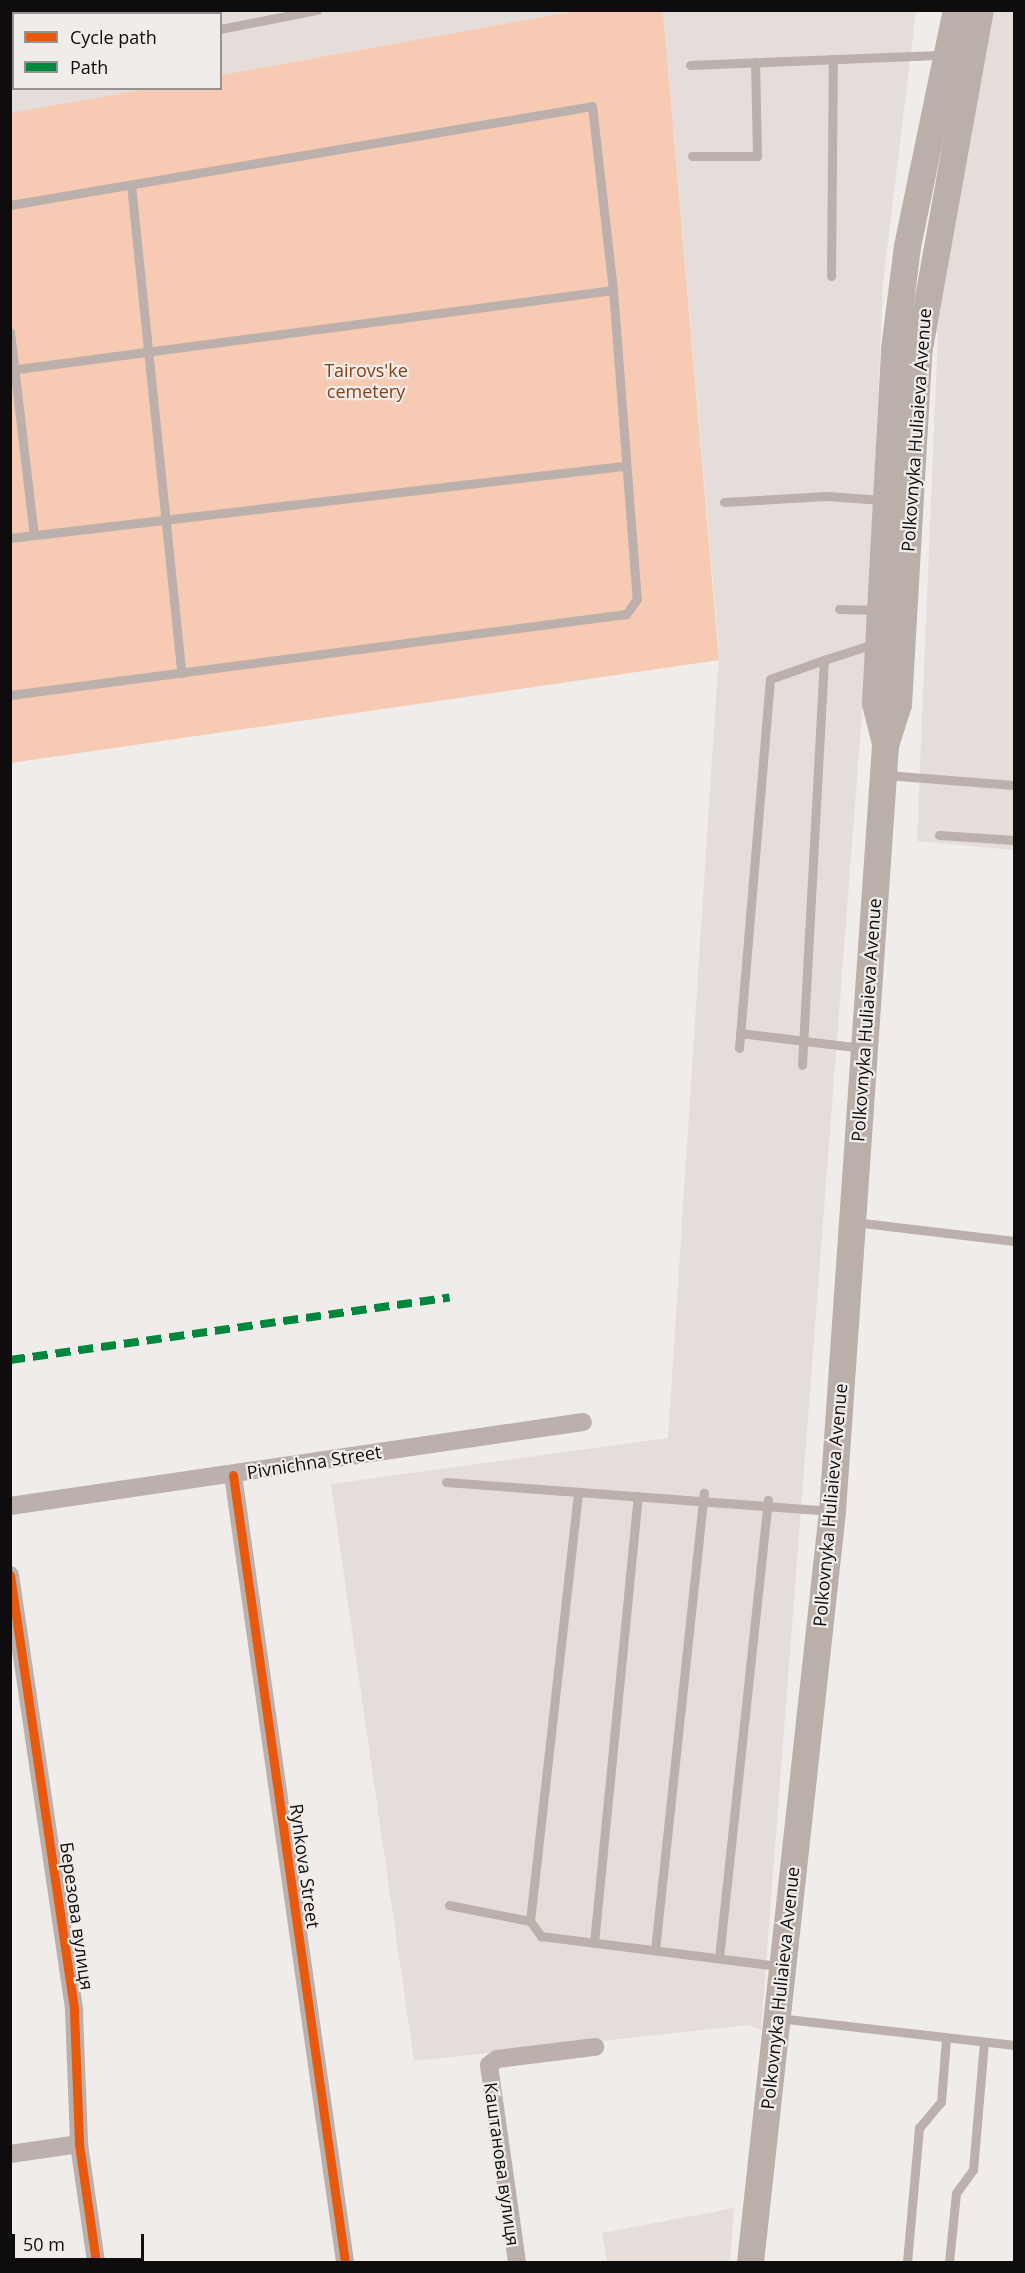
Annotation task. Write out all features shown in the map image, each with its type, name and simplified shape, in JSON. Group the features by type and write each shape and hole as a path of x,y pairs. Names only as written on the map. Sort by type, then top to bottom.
{"main road":[{"name":"Polkovnyka Huliaieva Avenue","path":"885,745 875,703 879,610 885,501 907,246 956,10"},
{"name":"Polkovnyka Huliaieva Avenue","path":"750,2262 832,1511 885,745 898,704 918,353 980,10"}],"street":[{"name":"Pivnichna Street","path":"10,1506 582,1422"},
{"name":"Rynkova Street","path":"233,1475 345,2262"},
{"name":"Березова вулиця","path":"10,1575 74,2011 80,2144 96,2262"},
{"name":"Каштанова вулиця","path":"517,2262 489,2065 497,2059 595,2047"},
{"path":"10,2154 80,2144"}],"lane":[{"path":"222,29 317,10"},
{"path":"690,65 947,55"},
{"path":"831,276 833,59"},
{"path":"692,156 757,156 754,62"},
{"path":"10,205 592,106 613,290 623,466 637,599 626,614 10,695"},
{"path":"131,185 151,351 181,673"},
{"path":"13,370 613,290"},
{"path":"10,332 34,535"},
{"path":"10,538 623,466"},
{"path":"724,502 826,493 885,501"},
{"path":"839,609 879,610"},
{"path":"739,1047 770,679 878,642"},
{"path":"802,1065 825,660"},
{"path":"883,775 1014,785"},
{"path":"939,835 1014,840"},
{"path":"740,1033 863,1048"},
{"path":"851,1222 1014,1241"},
{"path":"446,1482 638,1496 703,1498 832,1511"},
{"path":"530,1921 578,1492"},
{"path":"594,1943 638,1496"},
{"path":"655,1950 703,1498"},
{"path":"719,1958 767,1503"},
{"path":"449,1905 530,1921 541,1936 783,1966"},
{"path":"777,2018 1014,2045"},
{"path":"907,2262 919,2128 941,2102 946,2037"},
{"path":"949,2262 956,2193 973,2170 984,2042"}],"shaded area":[{"path":"72,10 575,11 222,75 222,12 64,12"},
{"path":"663,11 916,11 883,283 868,635 761,2030 749,2025 414,2061 331,1484 668,1438 719,651"},
{"path":"989,11 1014,11 1014,850 917,841 938,333 928,331"},
{"path":"10,23 12,90 140,90 11,113"},
{"path":"734,2208 730,2262 607,2262 602,2233"}],"green space":[{"name":"Tairovs'ke cemetery","path":"575,11 663,11 719,660 11,763 10,113 140,90 222,90 222,75"}],"marked path":[{"path":"10,1360 450,1297"}],"cycle path":[{"path":"233,1475 345,2262"},
{"path":"10,1575 74,2011 79,2144 96,2262"}]}
